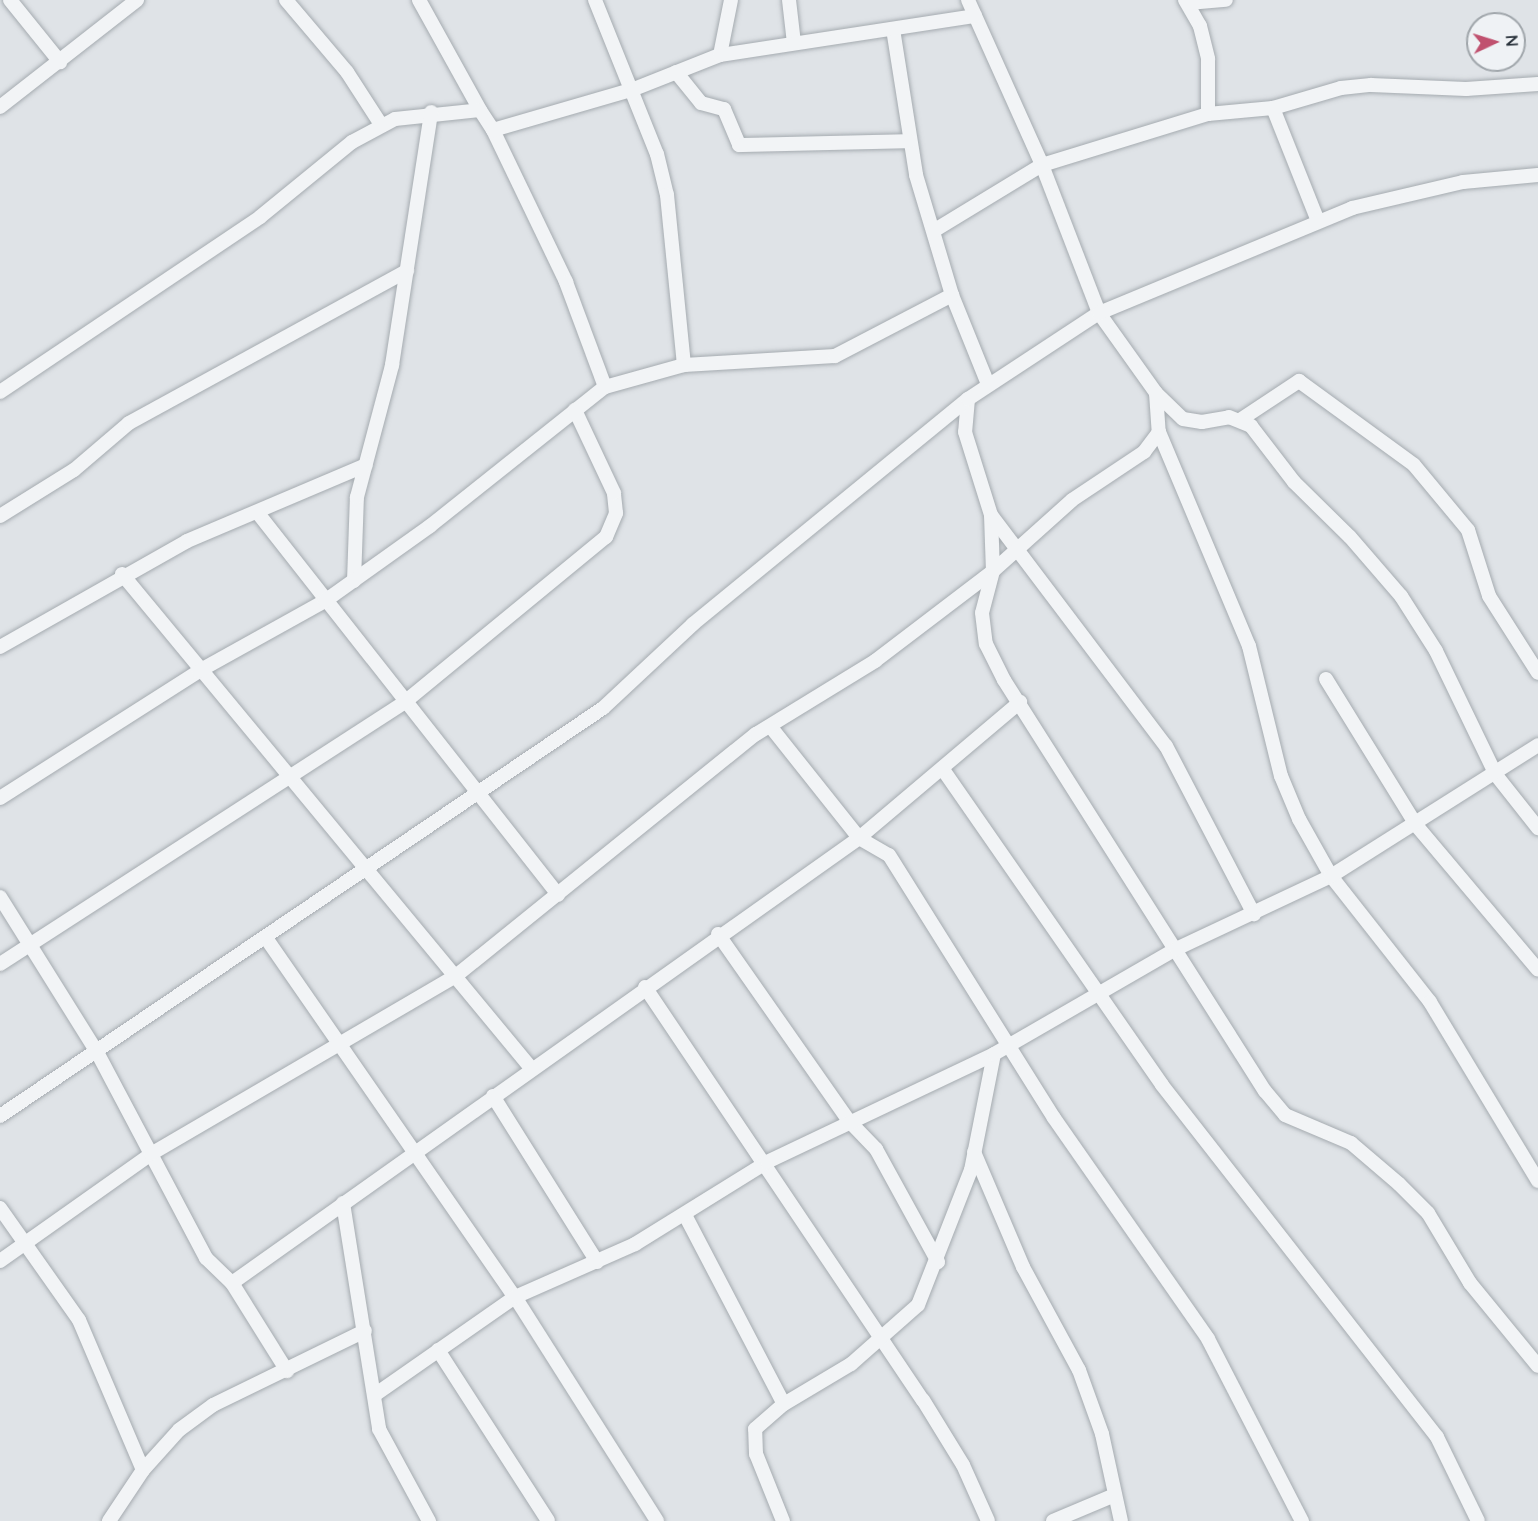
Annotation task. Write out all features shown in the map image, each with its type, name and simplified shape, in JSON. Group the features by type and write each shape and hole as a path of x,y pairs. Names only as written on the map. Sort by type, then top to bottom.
{"street":[{"path":"10,0 60,62"},
{"path":"0,107 137,0"},
{"path":"286,0 347,72 382,126"},
{"path":"419,0 493,130 566,282 604,387"},
{"path":"594,0 634,89 667,195 684,365"},
{"path":"720,55 731,0"},
{"path":"789,0 794,43"},
{"path":"968,0 1042,165 1099,313 1156,393 1191,422 1240,420 1299,381 1414,465 1468,530 1489,596 1538,673"},
{"path":"1208,114 1208,59 1186,2 1226,0"},
{"path":"493,130 634,89 720,55 975,16"},
{"path":"893,29 909,141 952,295 988,384"},
{"path":"676,72 700,103 724,109 739,146 909,141"},
{"path":"935,230 1042,165 1208,114 1273,108 1361,86 1466,89 1538,84"},
{"path":"1273,108 1318,221"},
{"path":"0,392 260,217 352,142 382,126 431,112 480,110"},
{"path":"354,581 354,522 366,465 388,385 431,112"},
{"path":"0,1116 98,1054 477,791 603,708 693,624 968,399 1099,313 1318,221 1416,191 1538,175"},
{"path":"0,516 74,470 129,423 407,271"},
{"path":"0,798 199,671 325,601 604,387 684,365 835,356 952,295"},
{"path":"1156,393 1159,432 1249,646 1281,776 1331,876 1430,1002 1538,1181"},
{"path":"968,399 965,432 991,515 993,572 982,613 986,644 1020,702 1176,949 1286,1115 1351,1143 1400,1184 1428,1213 1470,1283 1538,1366"},
{"path":"0,964 293,777 406,700 613,525 614,493 575,410"},
{"path":"1240,420 1401,596 1436,651 1496,775 1538,828"},
{"path":"0,1261 26,1245 151,1154 344,1045 457,975 770,726 875,661 993,572 1072,500 1143,452 1159,432"},
{"path":"0,647 122,574 256,512 366,465"},
{"path":"256,512 558,895"},
{"path":"991,515 1167,746 1254,914"},
{"path":"122,574 199,671 293,777 531,1068"},
{"path":"1326,679 1416,825 1538,970"},
{"path":"232,1282 718,934 859,838 944,771 1020,702"},
{"path":"770,726 859,838 889,855 1011,1045 1054,1118 1209,1339 1302,1521"},
{"path":"376,1394 515,1297 597,1262 685,1215 767,1162 994,1054 1094,994 1176,949 1331,876 1496,775 1538,745"},
{"path":"944,771 1094,994 1437,1437 1478,1521"},
{"path":"0,897 98,1054 206,1258 232,1282 287,1371"},
{"path":"718,934 849,1121 876,1149 938,1262"},
{"path":"266,938 344,1045 415,1153 515,1297 657,1521"},
{"path":"645,987 767,1162 963,1465 988,1521"},
{"path":"783,1521 753,1438 760,1421 851,1364 879,1335 918,1305 938,1262 974,1152 994,1054"},
{"path":"493,1096 597,1262"},
{"path":"974,1152 1023,1267 1079,1370 1121,1521"},
{"path":"343,1203 376,1394 379,1429 429,1521"},
{"path":"0,1208 84,1330 142,1470"},
{"path":"685,1215 784,1404"},
{"path":"109,1521 142,1470 179,1430 213,1405 287,1371 365,1331"},
{"path":"438,1350 549,1521"},
{"path":"1053,1521 1115,1494"}]}
